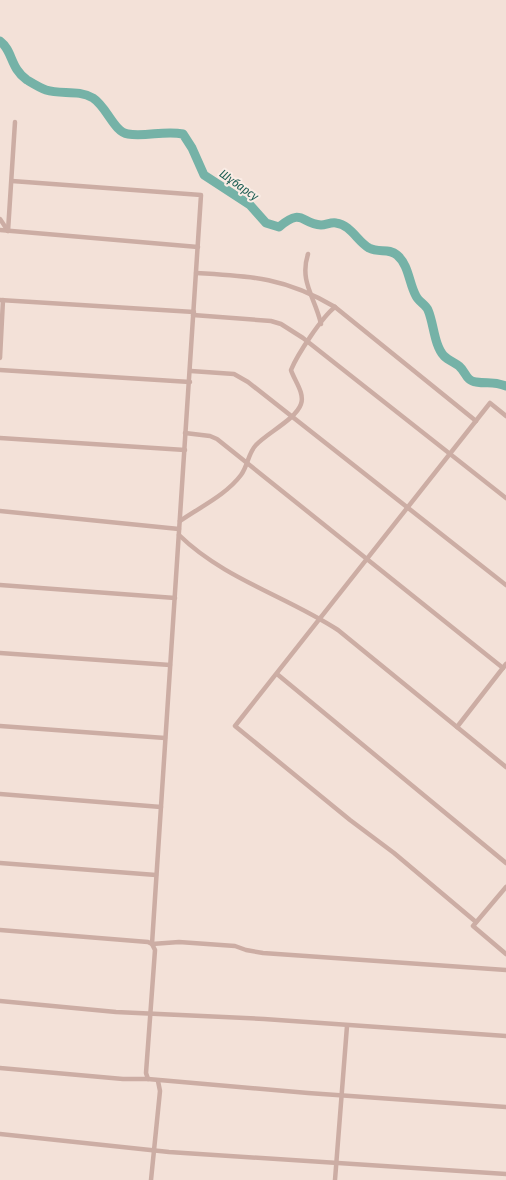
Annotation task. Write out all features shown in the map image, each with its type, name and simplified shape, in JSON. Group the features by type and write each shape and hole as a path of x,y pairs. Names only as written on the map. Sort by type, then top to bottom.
{"street":[{"path":"8,231 12,181 14,122"},
{"path":"12,181 201,195 191,371 156,875 152,944 155,950 146,1073 148,1079"},
{"path":"0,219 8,231"},
{"path":"0,230 198,247"},
{"path":"308,254 304,266 305,276 321,324"},
{"path":"196,273 252,276 285,283 310,293 335,307 476,421"},
{"path":"0,358 2,300 271,321 280,324 308,342 451,453 506,498"},
{"path":"180,521 220,495 235,482 242,474 254,446 292,416 301,405 303,397 291,370 308,342 329,312 335,307"},
{"path":"0,370 190,382"},
{"path":"191,371 240,376 506,585"},
{"path":"476,922 394,853 350,820 235,726 490,403 506,416"},
{"path":"186,433 210,436 217,440 247,462 366,559 504,666 457,727"},
{"path":"0,438 185,450"},
{"path":"0,511 179,529"},
{"path":"179,534 191,547 239,578 321,618 338,630 506,767"},
{"path":"0,585 175,598"},
{"path":"0,653 170,665"},
{"path":"277,674 506,862"},
{"path":"0,726 165,738"},
{"path":"0,794 161,806"},
{"path":"0,863 156,875"},
{"path":"506,887 473,926 506,954"},
{"path":"0,930 148,942 152,944 179,942 235,946 246,950 263,953 506,970"},
{"path":"0,1001 116,1012 264,1019 506,1036"},
{"path":"335,1180 347,1026"},
{"path":"0,1068 123,1079 148,1079 158,1081 506,1107"},
{"path":"151,1180 160,1091 158,1081"},
{"path":"0,1134 154,1151 506,1174"}],"waterway":[{"name":"Шұбарсу","path":"0,41 7,50 17,70 27,80 46,90 87,95 93,98 98,102 114,124 123,132 135,135 169,133 183,134 192,148 204,175 250,205 266,223 279,227 287,221 298,217 314,224 341,224 350,230 369,248 391,252 397,255 404,264 416,296 428,310 438,346 444,356 459,366 470,380 480,383 506,386"}]}
